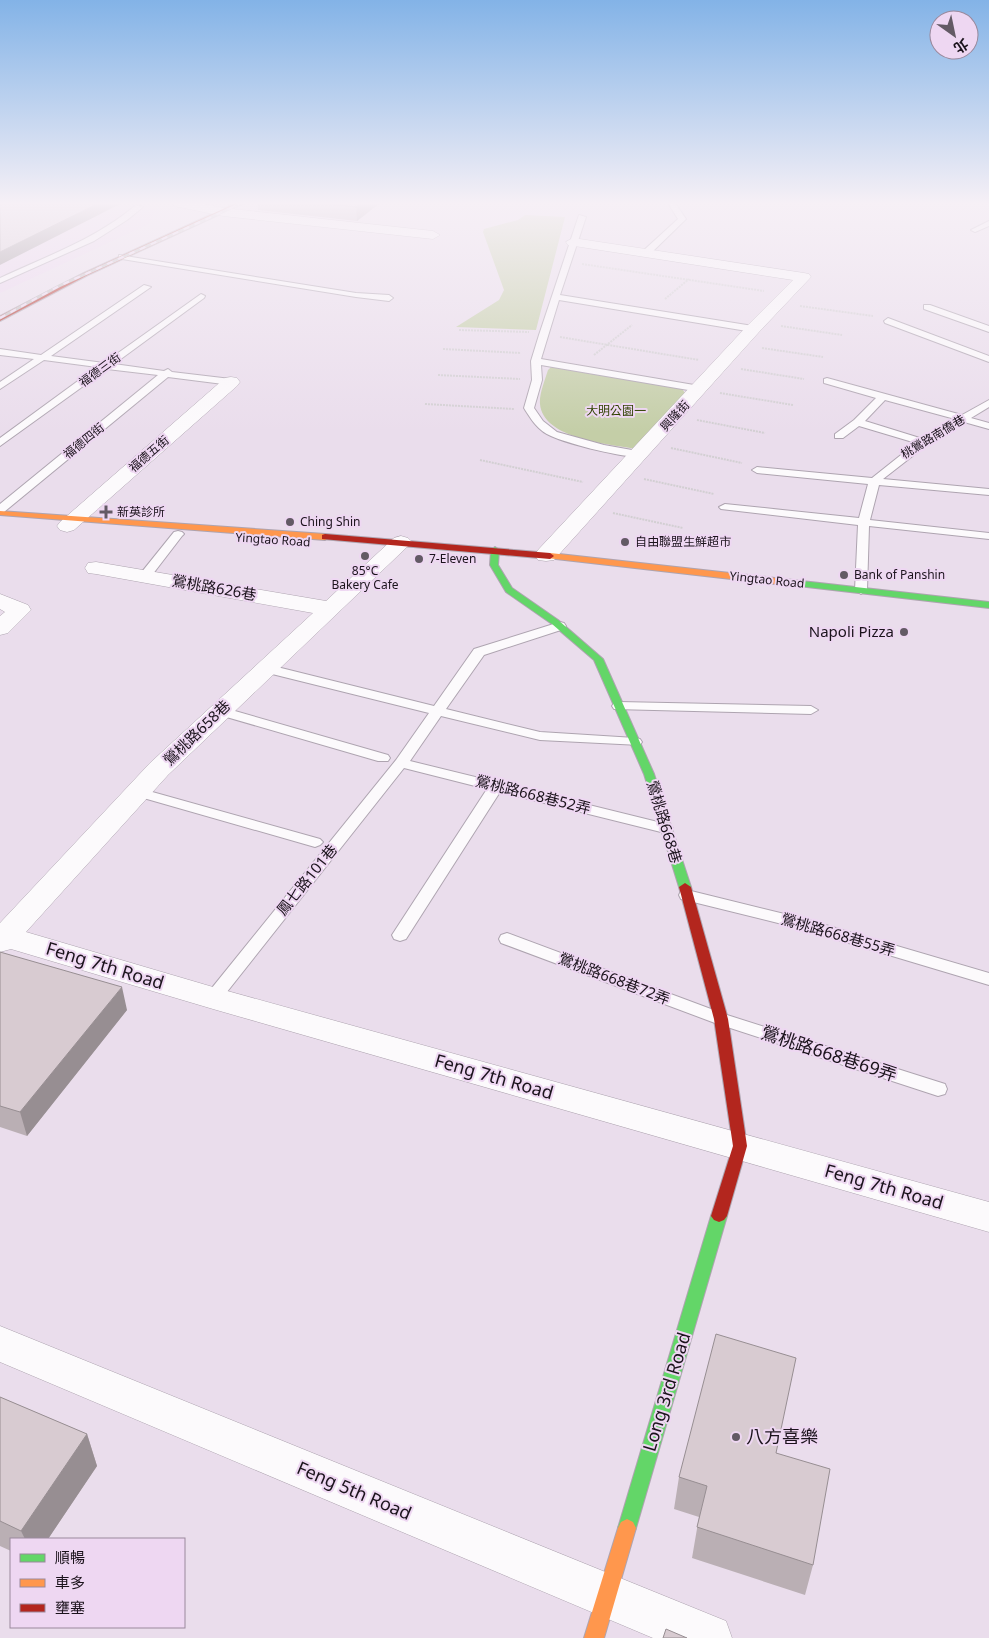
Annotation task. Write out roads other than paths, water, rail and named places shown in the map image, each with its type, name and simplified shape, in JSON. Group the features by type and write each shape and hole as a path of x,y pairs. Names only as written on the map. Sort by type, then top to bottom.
{"main road":[{"path":"0,306 56,279"},
{"path":"0,319 76,279"},
{"name":"Yingtao Road","path":"0,512 178,534 398,545"},
{"name":"Yingtao Road","path":"0,522 72,522 398,545 494,555 516,561 546,555 989,605"},
{"name":"鶯桃路668巷","path":"494,555 494,565 509,590 560,626 598,658 649,774 687,895 721,1019 740,1146"},
{"name":"Long 3rd Road","path":"594,1638 740,1146"}],"street":[{"name":"興隆街","path":"546,555 700,389 739,344 802,279"},
{"name":"福德五街","path":"72,522 232,382"},
{"name":"鶯桃路658巷","path":"2,938 138,792 265,668 398,545"},
{"name":"鶯桃路626巷","path":"96,568 331,609"},
{"path":"0,601 20,610 0,628"},
{"name":"Feng 7th Road","path":"2,938 989,1217"},
{"name":"Feng 5th Road","path":"0,1344 709,1638"}],"lane":[{"path":"264,279 389,298"},
{"path":"562,279 537,357 537,380 529,408 539,423 553,434 603,448 644,449"},
{"path":"0,386 147,287"},
{"name":"福德三街","path":"0,443 201,296"},
{"path":"556,297 756,326"},
{"path":"927,307 989,329"},
{"path":"888,321 989,359"},
{"path":"0,352 168,372 232,382"},
{"path":"537,357 700,389"},
{"name":"福德四街","path":"0,512 168,372"},
{"path":"827,381 989,426"},
{"path":"839,436 858,422 883,396"},
{"name":"桃鶯路南僑巷","path":"873,482 895,461 922,442 989,403"},
{"path":"858,422 922,442"},
{"path":"757,470 989,492"},
{"path":"861,590 864,523 874,486 873,482"},
{"path":"725,507 989,536"},
{"path":"146,576 178,534"},
{"name":"鳳七路101巷","path":"213,998 401,763 479,652 560,626"},
{"path":"265,668 540,736 635,742"},
{"path":"619,706 811,710"},
{"path":"221,711 384,758"},
{"name":"鶯桃路668巷52弄","path":"401,763 666,828"},
{"path":"400,935 496,786"},
{"path":"138,792 315,842"},
{"name":"鶯桃路668巷55弄","path":"687,895 805,924 989,979"},
{"name":"鶯桃路668巷72弄","path":"507,938 721,1019"},
{"name":"鶯桃路668巷69弄","path":"721,1019 938,1089"}],"railway":[{"path":"0,318 73,279"}],"place":[{"name":"新英診所","path":"106,512"},
{"name":"Ching Shin","path":"290,522"},
{"name":"自由聯盟生鮮超市","path":"625,542"},
{"name":"85°C Bakery Cafe","path":"365,556"},
{"name":"7-Eleven","path":"419,559"},
{"name":"Bank of Panshin","path":"844,575"},
{"name":"Napoli Pizza","path":"904,632"},
{"name":"八方喜樂","path":"736,1437"}],"park label":[{"name":"大明公園一","path":"616,411"}]}
